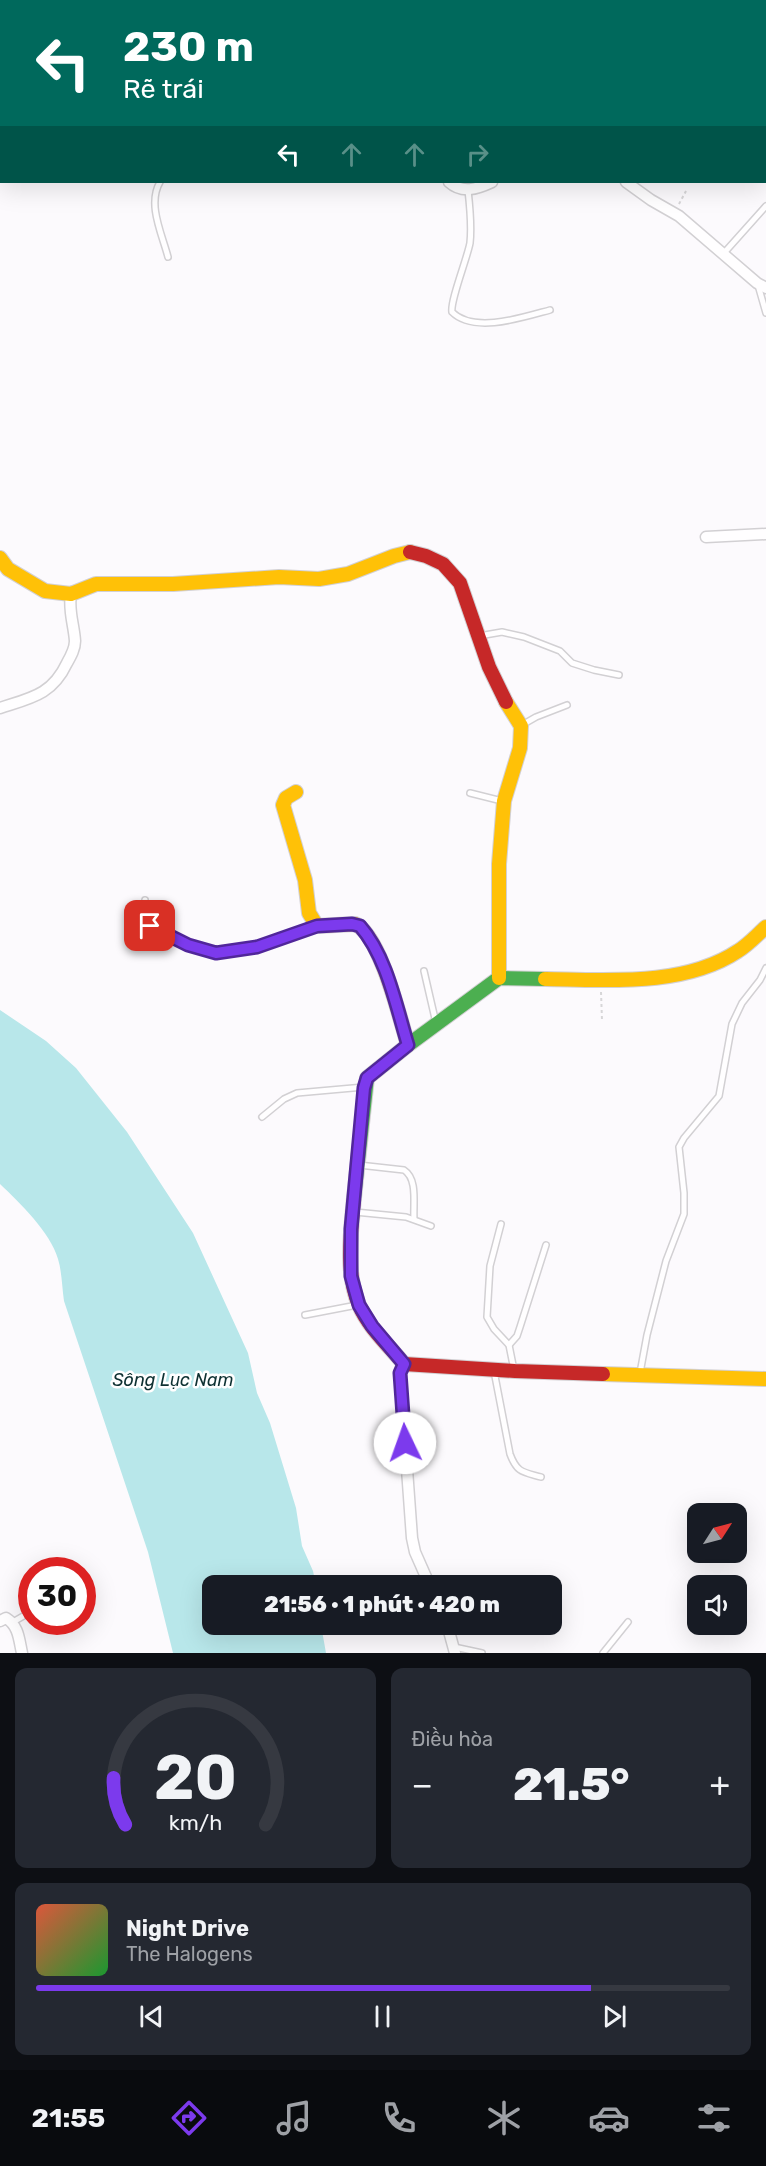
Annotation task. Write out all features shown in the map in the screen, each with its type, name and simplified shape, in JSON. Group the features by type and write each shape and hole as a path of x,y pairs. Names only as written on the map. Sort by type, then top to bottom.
{"street":[{"path":"450,183 455,187 468,190 489,183"},
{"path":"627,183 679,216 762,286"},
{"path":"706,537 766,534"},
{"path":"0,558 8,569 45,591 71,594 96,584 173,584 279,577 319,579 348,574 409,552 426,556 443,564 460,583 493,677 521,726 520,748 504,801 499,864 499,978"},
{"path":"0,708 40,695 59,678 75,644 70,607 71,594"},
{"path":"296,792 286,798 283,805 305,880 309,913 317,926 352,924 360,926 365,931 382,964 408,1045"},
{"path":"764,933 739,951 711,965 649,979 499,978 367,1078 364,1088 353,1212 351,1276 359,1305 372,1326 404,1364 515,1371 766,1379"},
{"path":"404,1364 400,1373 412,1538 415,1552 425,1575"},
{"path":"0,1621 6,1618 13,1622 18,1630 22,1653"},
{"path":"450,1635 455,1650"}],"lane":[{"path":"159,183 154,203 168,257"},
{"path":"468,190 471,217 470,243 453,300 452,312 458,318 476,322 511,321 550,310"},
{"path":"724,253 766,206"},
{"path":"762,286 766,313"},
{"path":"478,636 501,632 524,637 560,651 572,663 619,675"},
{"path":"521,726 536,717 567,705"},
{"path":"470,793 504,801"},
{"path":"145,900 142,916 150,926 188,945 216,953 257,947 317,926"},
{"path":"640,1375 647,1335 666,1260 684,1214 679,1147 718,1096 732,1024 742,1003 766,968"},
{"path":"424,971 436,1025"},
{"path":"262,1117 284,1099 297,1093 364,1088"},
{"path":"358,1165 404,1170 410,1174 413,1180 414,1219"},
{"path":"353,1212 414,1219 431,1226"},
{"path":"501,1224 490,1266 487,1317 494,1329 509,1345 515,1371"},
{"path":"509,1345 517,1336 546,1245"},
{"path":"305,1315 359,1305"},
{"path":"494,1370 514,1466 521,1472 541,1477"},
{"path":"13,1622 18,1619"},
{"path":"603,1653 628,1622"},
{"path":"455,1650 482,1653"}],"path":[{"path":"601,980 602,1020"}],"water":[{"name":"Sông Lục Nam","path":"0,1010 46,1041 76,1068 127,1132 193,1233 248,1353 257,1393 270,1423 296,1508 302,1546 314,1575 202,1575 202,1635 323,1635 326,1653 173,1653 148,1552 64,1301 58,1259 41,1228 0,1184"}],"traffic: fast":[{"path":"354,1198 367,1078 499,978 545,979"}],"traffic: slow":[{"path":"0,558 8,569 45,591 71,594 96,584 173,584 279,577 319,579 348,574 410,552"},
{"path":"499,978 499,864 504,801 520,748 521,726 506,702"},
{"path":"296,792 286,798 283,805 305,880 309,913 317,926 355,924 364,931 373,943 388,978 408,1045"},
{"path":"545,979 644,979 694,971 717,963 738,951 766,927"},
{"path":"603,1374 766,1379"}],"traffic: jam":[{"path":"410,552 443,564 460,583 489,667 506,702"},
{"path":"354,1198 350,1266 355,1292 368,1321 404,1364 603,1374"}],"route":[{"path":"150,926 188,945 216,953 257,947 317,926 327,925 360,926 373,945 382,964 408,1045 367,1078 364,1088 351,1229 351,1276 359,1305 372,1326 404,1364 400,1373 405,1443"}]}
